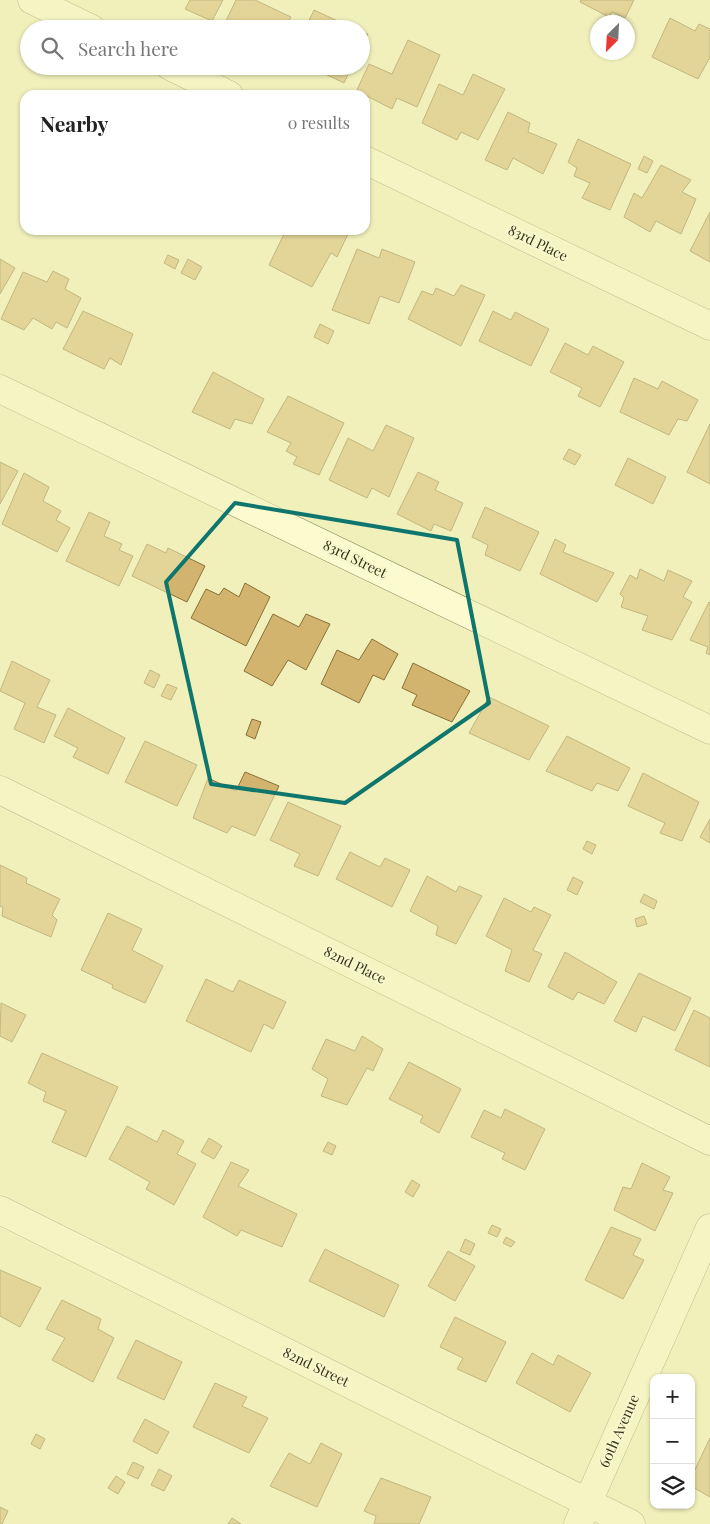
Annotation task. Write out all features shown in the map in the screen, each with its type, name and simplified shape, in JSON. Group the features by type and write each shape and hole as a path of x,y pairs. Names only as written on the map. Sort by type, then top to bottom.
{"street":[{"path":"32,0 73,20"},
{"path":"188,75 219,90"},
{"name":"83rd Place","path":"370,162 710,326"},
{"name":"83rd Street","path":"0,388 710,730"},
{"name":"82nd Place","path":"0,790 710,1141"},
{"name":"82nd Street","path":"0,1210 583,1513 631,1524"},
{"name":"60th Avenue","path":"583,1513 710,1228"}],"highlighted area":[{"path":"235,503 457,540 489,703 345,803 211,784 166,582"}],"building":[{"path":"190,0 223,0 213,20 185,9"},
{"path":"236,0 255,0 291,17 290,20 226,20"},
{"path":"581,0 634,0 626,15 618,15 612,12 610,15 605,15 580,2"},
{"path":"314,10 336,20 309,20"},
{"path":"670,18 695,31 699,24 710,29 710,60 698,79 652,57"},
{"path":"408,40 440,55 417,107 397,98 392,109 370,98 370,90 357,90 364,75 370,75 370,64 392,74"},
{"path":"473,74 505,89 478,140 461,132 457,140 422,123 439,84 463,95"},
{"path":"327,75 348,75 344,83"},
{"path":"508,112 530,123 528,132 557,144 543,174 513,158 507,170 485,160"},
{"path":"578,139 631,164 610,210 582,198 590,183 574,176 577,168 568,162"},
{"path":"644,156 653,161 647,173 638,169"},
{"path":"661,165 691,180 682,192 696,199 681,234 656,221 650,232 624,217 634,193 642,198"},
{"path":"710,212 710,262 690,251"},
{"path":"284,235 348,235 337,257 331,253 312,287 269,265"},
{"path":"357,249 379,258 382,249 415,262 399,303 380,296 369,324 332,310"},
{"path":"168,255 179,260 175,269 164,263"},
{"path":"0,259 15,268 0,294"},
{"path":"188,259 202,267 195,280 181,273"},
{"path":"53,271 69,279 65,289 81,298 67,328 56,322 52,329 33,318 24,330 1,319 23,272 47,282"},
{"path":"461,285 485,295 461,346 408,319 422,291 433,295 436,288 454,296"},
{"path":"83,311 133,334 121,365 110,358 104,369 63,349"},
{"path":"493,311 511,320 515,312 549,329 531,366 479,341"},
{"path":"320,324 334,331 328,344 314,337"},
{"path":"565,343 588,355 593,346 624,362 600,407 578,396 582,388 550,372"},
{"path":"213,372 264,399 252,424 235,419 230,429 192,412"},
{"path":"634,378 658,389 662,381 698,400 687,421 678,419 669,435 620,412"},
{"path":"288,396 344,423 319,475 293,464 297,457 286,451 291,443 267,432"},
{"path":"710,424 710,484 687,472"},
{"path":"386,425 414,438 389,497 372,488 367,498 329,480 348,438 373,451"},
{"path":"569,449 581,455 575,465 563,459"},
{"path":"628,458 666,477 653,504 615,485"},
{"path":"0,462 18,471 0,504"},
{"path":"418,472 439,482 435,490 463,503 451,531 434,524 431,531 397,514"},
{"path":"24,473 49,487 43,501 61,511 56,520 70,528 57,552 2,524"},
{"path":"485,507 539,532 520,571 485,555 488,545 472,537"},
{"path":"89,512 110,522 104,536 122,544 119,550 133,556 119,586 66,561"},
{"path":"555,539 566,545 563,552 614,573 597,602 540,574"},
{"path":"147,544 166,553 168,548 205,566 187,602 132,576"},
{"path":"640,569 664,581 668,570 692,581 683,597 692,602 672,640 642,630 648,616 621,607 624,598 620,594 630,575 637,579"},
{"path":"245,583 270,597 246,646 191,618 206,589 219,595 224,588 239,597"},
{"path":"709,602 710,655 706,653 708,647 690,640"},
{"path":"273,614 299,627 306,614 330,624 306,670 288,660 272,686 244,671"},
{"path":"372,639 398,654 384,680 373,675 359,703 321,684 337,650 359,660"},
{"path":"12,661 50,680 37,707 56,715 44,743 14,729 25,703 0,691"},
{"path":"413,663 470,691 452,722 412,705 417,695 402,688"},
{"path":"150,670 160,675 154,688 144,683"},
{"path":"167,684 177,688 171,700 161,696"},
{"path":"489,697 549,726 529,760 469,733"},
{"path":"68,708 125,738 108,774 73,757 78,748 54,736"},
{"path":"252,719 261,722 255,739 246,735"},
{"path":"567,736 630,768 618,791 597,783 592,791 546,771"},
{"path":"145,741 197,765 177,806 125,782"},
{"path":"245,772 279,786 255,836 232,826 227,833 193,818 208,778 236,791"},
{"path":"643,773 699,802 682,841 660,833 665,823 628,806"},
{"path":"288,802 341,826 318,876 294,866 300,854 270,840"},
{"path":"710,819 710,843 700,837"},
{"path":"587,841 596,845 592,854 583,849"},
{"path":"350,852 380,867 385,858 410,870 392,907 336,879"},
{"path":"0,865 27,878 26,883 60,899 52,915 57,920 51,937 2,916 3,908 0,906"},
{"path":"427,876 456,892 459,886 482,896 456,944 436,935 438,926 410,911"},
{"path":"573,877 583,882 577,895 567,890"},
{"path":"644,894 657,901 654,909 640,902"},
{"path":"504,898 531,912 534,907 551,915 533,950 542,954 529,982 505,971 512,950 486,936"},
{"path":"108,913 142,929 132,950 163,966 145,1003 112,988 113,985 81,970"},
{"path":"644,916 647,924 637,927 635,919"},
{"path":"565,952 617,982 604,1004 578,992 573,1000 548,987"},
{"path":"639,973 691,998 675,1031 643,1016 636,1032 614,1021"},
{"path":"206,979 233,992 239,980 286,1002 273,1029 264,1024 251,1052 186,1021"},
{"path":"1,1003 26,1015 12,1042 0,1036"},
{"path":"694,1010 710,1018 710,1067 675,1050"},
{"path":"362,1036 383,1049 373,1071 367,1068 347,1105 321,1096 328,1079 312,1069 326,1039 355,1051"},
{"path":"42,1053 118,1087 86,1157 52,1142 66,1111 43,1101 46,1092 28,1083"},
{"path":"409,1062 461,1089 439,1133 420,1122 423,1116 389,1099"},
{"path":"505,1109 545,1129 525,1170 502,1159 505,1153 471,1137 484,1110 501,1118"},
{"path":"127,1126 157,1142 163,1130 184,1141 177,1154 196,1164 174,1205 146,1189 150,1182 109,1159"},
{"path":"209,1138 222,1146 214,1159 201,1152"},
{"path":"328,1142 336,1146 332,1155 323,1151"},
{"path":"231,1162 249,1170 238,1186 297,1214 282,1247 241,1230 237,1236 203,1217"},
{"path":"642,1163 670,1177 663,1190 673,1193 655,1231 614,1210 623,1187 631,1189"},
{"path":"412,1180 420,1185 413,1197 405,1192"},
{"path":"492,1225 501,1229 497,1237 488,1233"},
{"path":"611,1227 641,1239 633,1255 644,1260 623,1299 585,1280"},
{"path":"506,1237 515,1242 511,1247 503,1243"},
{"path":"465,1239 475,1244 470,1255 460,1251"},
{"path":"325,1249 399,1285 384,1317 309,1281"},
{"path":"448,1251 475,1266 455,1301 428,1286"},
{"path":"0,1270 41,1288 20,1327 0,1316"},
{"path":"62,1300 101,1319 98,1329 114,1338 93,1382 52,1360 65,1338 46,1329"},
{"path":"455,1317 506,1342 486,1382 457,1369 463,1358 440,1347"},
{"path":"136,1340 182,1362 164,1400 117,1378"},
{"path":"532,1353 553,1365 558,1355 591,1373 570,1412 516,1383"},
{"path":"215,1383 247,1397 242,1406 268,1418 249,1453 193,1427"},
{"path":"145,1419 169,1432 157,1454 133,1441"},
{"path":"36,1434 45,1439 40,1449 31,1444"},
{"path":"710,1438 710,1497 695,1488 695,1470"},
{"path":"321,1443 342,1454 317,1507 270,1486 289,1453 310,1464"},
{"path":"133,1462 144,1467 138,1479 127,1474"},
{"path":"159,1469 172,1476 164,1491 151,1485"},
{"path":"116,1476 125,1482 118,1494 108,1488"},
{"path":"381,1478 431,1497 419,1524 374,1524 376,1516 364,1511"},
{"path":"0,1507 8,1511 2,1524 0,1524"},
{"path":"232,1518 241,1524 228,1524"}]}
